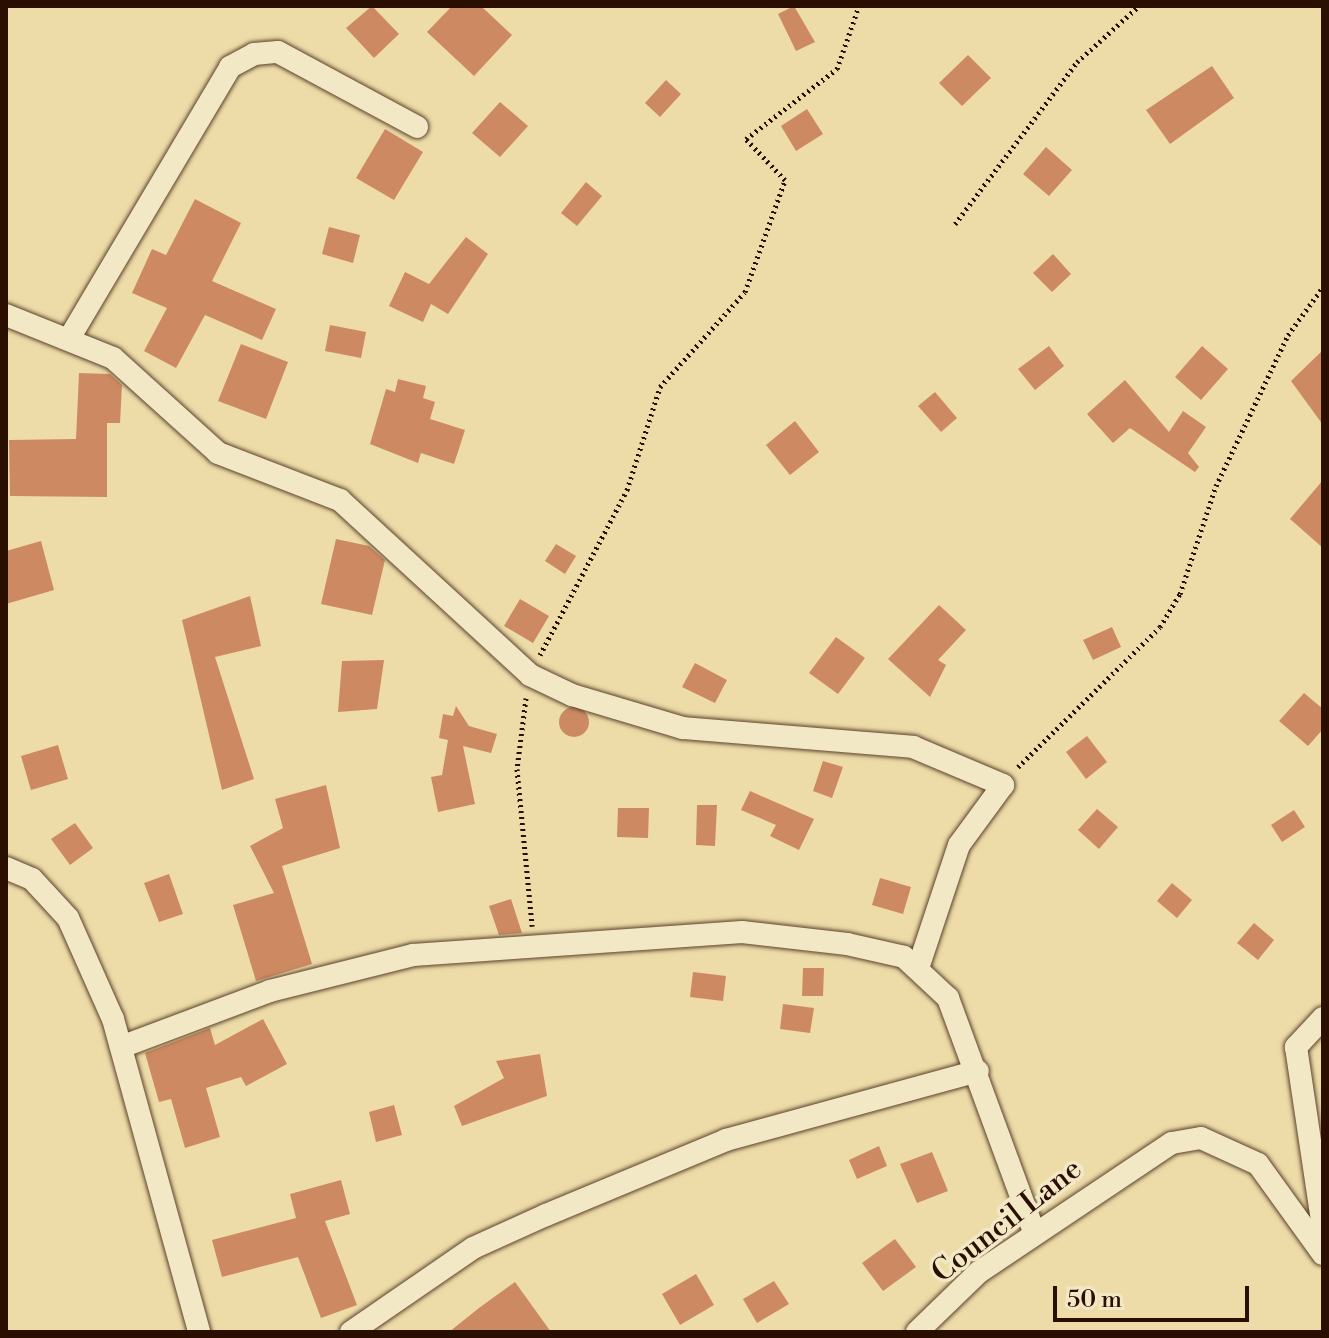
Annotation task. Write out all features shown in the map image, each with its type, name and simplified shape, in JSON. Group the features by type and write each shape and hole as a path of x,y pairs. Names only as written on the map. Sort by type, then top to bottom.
{"street":[{"path":"70,337 230,67 254,54 278,52 417,127"},
{"path":"6,315 70,337 141,378 218,453 340,500 370,520 530,675 612,710 683,728 913,747 1003,785 959,845 919,965"},
{"path":"6,868 32,879 68,918 121,1047 199,1332"},
{"path":"121,1047 346,968 413,955 535,950 775,933 919,965 948,998 978,1071 1034,1232"},
{"path":"1323,1018 1296,1047 1323,1228"},
{"path":"351,1332 473,1248 573,1203 726,1140 978,1071"},
{"name":"Council Lane","path":"917,1332 1034,1232 1136,1162 1201,1138 1233,1149 1281,1187 1323,1254"}],"path":[{"path":"535,950 517,769 530,675 627,490 660,387 745,292 785,180 746,139 837,69 859,6"},
{"path":"955,224 1077,62 1139,6"},
{"path":"1003,785 1160,627 1262,390 1323,287"}],"building":[{"path":"372,6 399,34 374,58 346,28"},
{"path":"452,6 481,6 512,35 474,76 427,32"},
{"path":"794,6 815,42 796,51 778,14"},
{"path":"968,55 991,78 962,106 939,83"},
{"path":"1212,66 1234,98 1170,144 1146,110"},
{"path":"666,80 681,94 660,117 645,103"},
{"path":"500,102 528,126 500,157 472,133"},
{"path":"807,109 823,134 796,151 781,126"},
{"path":"385,129 423,152 394,200 356,178"},
{"path":"1046,147 1072,170 1049,196 1023,174"},
{"path":"586,182 602,196 577,226 561,213"},
{"path":"195,199 241,223 212,281 276,309 262,340 205,315 176,368 144,351 167,308 132,293 152,249 166,255"},
{"path":"329,227 360,235 353,263 322,254"},
{"path":"466,237 488,254 448,314 431,304 423,322 389,306 405,272 429,284"},
{"path":"1053,254 1071,274 1052,292 1033,273"},
{"path":"330,325 366,332 361,358 325,351"},
{"path":"241,344 288,362 266,419 218,401"},
{"path":"1049,346 1064,366 1035,390 1018,369"},
{"path":"1202,346 1228,369 1201,400 1175,377"},
{"path":"1323,350 1323,425 1291,381"},
{"path":"79,373 110,374 122,385 120,423 107,423 107,497 10,496 9,440 76,439"},
{"path":"398,379 426,386 423,398 435,402 430,419 465,430 454,464 421,453 418,463 370,444 386,389 395,392"},
{"path":"1125,380 1169,432 1183,411 1206,427 1188,453 1199,467 1195,472 1130,428 1113,443 1087,414"},
{"path":"935,392 957,418 941,432 918,406"},
{"path":"795,421 819,452 790,475 766,445"},
{"path":"1323,480 1323,548 1290,519"},
{"path":"336,539 369,546 385,560 372,615 321,604"},
{"path":"41,541 54,590 6,604 6,551"},
{"path":"556,544 576,556 565,574 545,561"},
{"path":"250,596 261,646 215,657 254,779 222,790 182,620"},
{"path":"520,599 549,616 533,643 504,626"},
{"path":"939,605 966,630 938,660 946,665 930,697 888,659"},
{"path":"1112,627 1121,647 1093,660 1083,640"},
{"path":"836,637 865,658 838,694 809,673"},
{"path":"384,660 377,709 338,712 342,661"},
{"path":"695,663 727,680 715,703 682,687"},
{"path":"1304,693 1323,709 1323,729 1308,746 1279,721"},
{"path":"456,706 469,726 497,734 491,753 463,746 475,804 438,812 431,777 442,775 448,740 439,738 443,714 453,716"},
{"path":"574,707 580,708 588,716 588,728 580,736 574,737 568,736 560,728 559,722 560,716 568,708"},
{"path":"1087,736 1107,762 1086,779 1066,752"},
{"path":"58,745 68,779 31,790 21,756"},
{"path":"823,761 843,767 832,798 813,791"},
{"path":"326,785 340,848 282,866 312,964 256,981 233,905 274,893 250,846 283,828 275,799"},
{"path":"750,791 814,819 799,850 770,836 776,825 741,810"},
{"path":"697,805 717,805 715,846 696,845"},
{"path":"618,808 649,808 648,838 617,837"},
{"path":"1097,809 1118,827 1099,849 1078,830"},
{"path":"1294,810 1305,827 1282,842 1271,825"},
{"path":"75,823 93,848 70,865 51,839"},
{"path":"169,874 183,914 159,922 144,883"},
{"path":"880,878 911,887 903,914 872,905"},
{"path":"1172,883 1192,900 1177,918 1157,901"},
{"path":"511,899 522,933 499,935 489,906"},
{"path":"1254,923 1274,940 1258,960 1237,943"},
{"path":"803,968 824,968 823,996 802,996"},
{"path":"693,972 726,976 723,1001 690,997"},
{"path":"783,1004 814,1008 810,1033 780,1029"},
{"path":"263,1019 287,1064 246,1086 241,1077 206,1088 220,1137 185,1148 171,1099 159,1102 145,1053 210,1028 215,1045"},
{"path":"540,1054 547,1096 462,1126 454,1106 504,1078 496,1061"},
{"path":"394,1105 402,1135 376,1142 369,1112"},
{"path":"879,1146 887,1166 857,1179 849,1160"},
{"path":"932,1152 948,1191 917,1203 900,1164"},
{"path":"341,1180 350,1214 325,1221 357,1305 321,1318 298,1257 222,1277 212,1240 296,1218 290,1194"},
{"path":"895,1239 916,1267 883,1291 862,1263"},
{"path":"696,1274 714,1305 680,1325 662,1294"},
{"path":"774,1281 789,1304 757,1323 743,1299"},
{"path":"515,1282 551,1332 449,1332 479,1308"}]}
